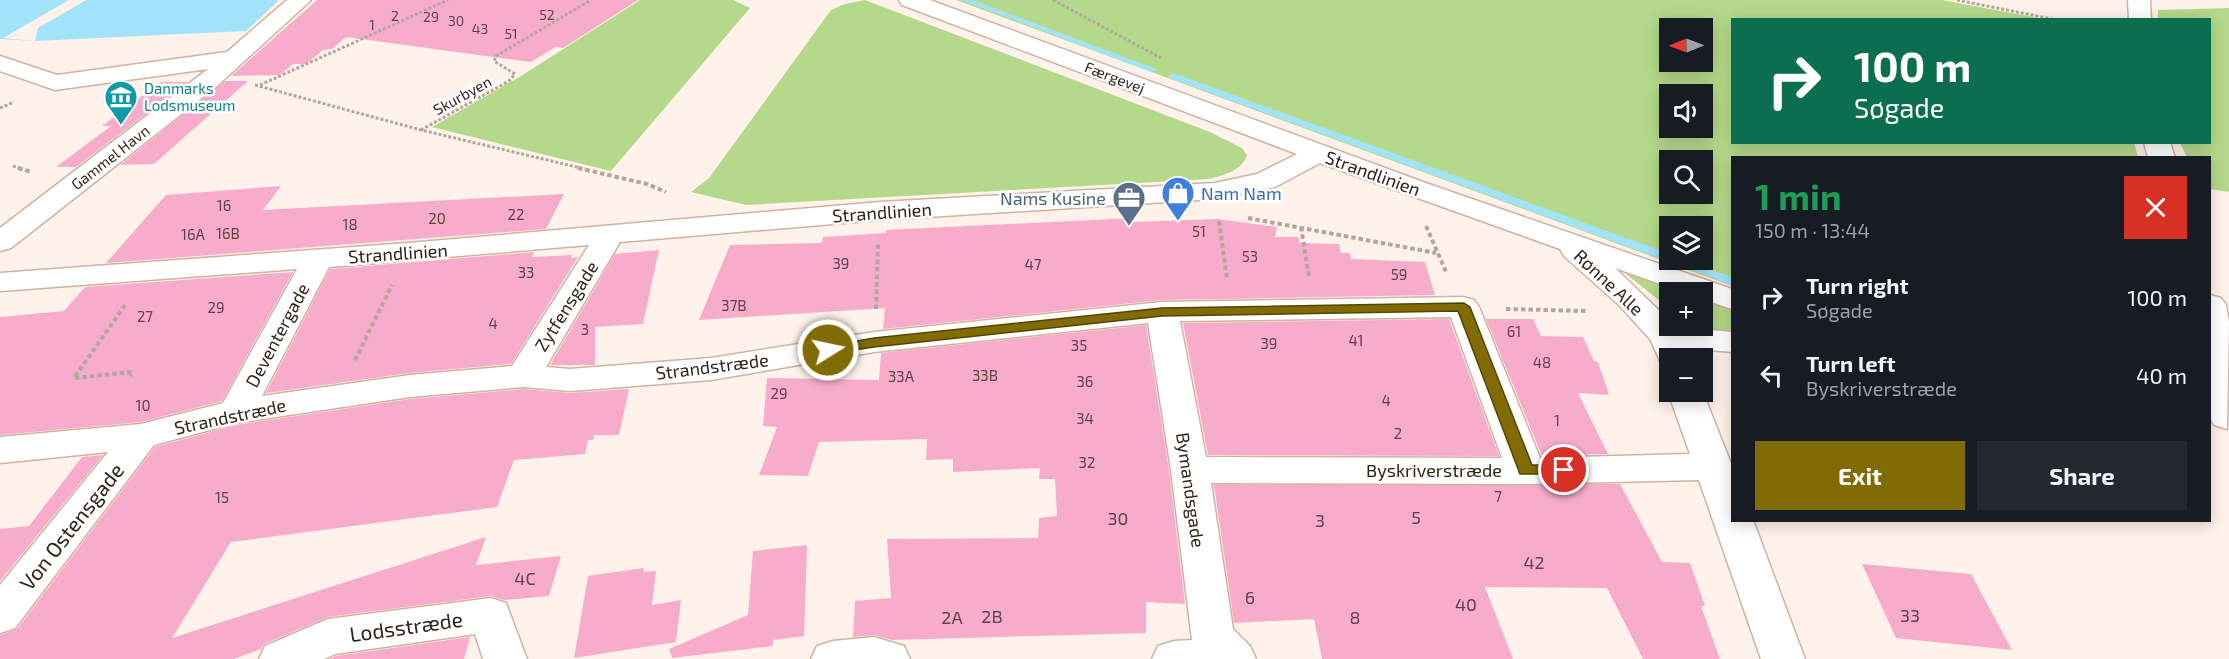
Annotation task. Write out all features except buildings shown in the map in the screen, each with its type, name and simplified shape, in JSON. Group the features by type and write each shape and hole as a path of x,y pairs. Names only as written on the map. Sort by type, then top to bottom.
{"street":[{"name":"Gammel Havn","path":"0,242 208,81 300,0"},
{"name":"Færgevej","path":"910,0 1150,91 1320,152"},
{"path":"2139,0 2140,18"},
{"path":"0,63 56,83 235,58"},
{"name":"Strandlinien","path":"3,285 880,212 1216,202 1265,181 1320,152 1413,188 1560,237 1731,299"},
{"name":"Zytfensgade","path":"523,376 610,236"},
{"name":"Rønne Alle","path":"1560,237 1630,298 1659,334"},
{"name":"Deventergade","path":"236,411 318,259"},
{"path":"1464,307 1526,471"},
{"name":"Strandstræde","path":"0,450 141,436 236,411 338,395 523,376 570,380 711,369 874,342 1162,312 1231,309 1464,307"},
{"name":"Bymandsgade","path":"1162,312 1190,470 1212,636 1232,658"},
{"path":"2211,314 2222,416"},
{"path":"1661,336 1731,342"},
{"path":"1690,402 1731,514"},
{"name":"Von Ostensgade","path":"0,616 141,436"},
{"name":"Byskriverstræde","path":"1190,470 1526,471 1714,467"},
{"path":"1734,522 1783,659"},
{"name":"Lodsstræde","path":"281,659 328,637 491,615 505,659"},
{"path":"833,659 874,655 888,659"},
{"path":"1174,659 1232,658"}],"path":[{"path":"259,85 447,0"},
{"name":"Skurbyen","path":"421,130 509,81 515,74 494,61 496,56 591,0"},
{"path":"1053,0 1163,59 1167,64 1167,72 1150,91"},
{"path":"1957,0 2047,18"},
{"path":"208,81 259,85 421,130 647,184 666,192"},
{"path":"1413,188 1436,253 1464,307 1659,336"},
{"path":"1231,309 1216,202 1301,227 1436,253"},
{"path":"874,342 880,212"},
{"path":"1301,227 1314,308"},
{"path":"338,395 408,252"},
{"path":"130,376 132,372 74,378 148,273"}],"green space":[{"path":"640,0 733,0 750,8 611,171 432,127 521,76"},
{"path":"865,0 1210,132 1242,148 1247,155 1245,160 1237,169 1209,179 746,205 691,192 709,178 831,10 845,4"},
{"path":"956,0 1942,0 2038,18 1731,18 1731,144 2135,144 2138,156 1731,156 1731,286 1689,270 1713,270 1713,216 1659,216 1659,259"},
{"path":"2229,8 2229,192 2211,189 2211,156 2186,156 2180,144 2211,144 2211,18 2158,18 2158,10"},
{"path":"1628,271 1637,272 1664,282 1659,282 1659,300 1626,274"},
{"path":"1713,301 1731,308 1731,335 1713,333"}],"water":[{"path":"0,0 279,0 246,31 35,41 0,39"}],"pier":[{"path":"69,0 86,0 38,28 35,41 3,38"}],"waterway":[{"path":"965,0 1154,70"},
{"path":"1173,76 1659,254"},
{"path":"1702,270 1731,281"}],"place":[{"name":"Danmarks Lodsmuseum","path":"121,126"},
{"name":"Nam Nam","path":"1178,222"},
{"name":"Nams Kusine","path":"1129,227"}],"route":[{"path":"828,350 874,342 1162,312 1231,309 1464,307 1526,471 1564,470"}]}
